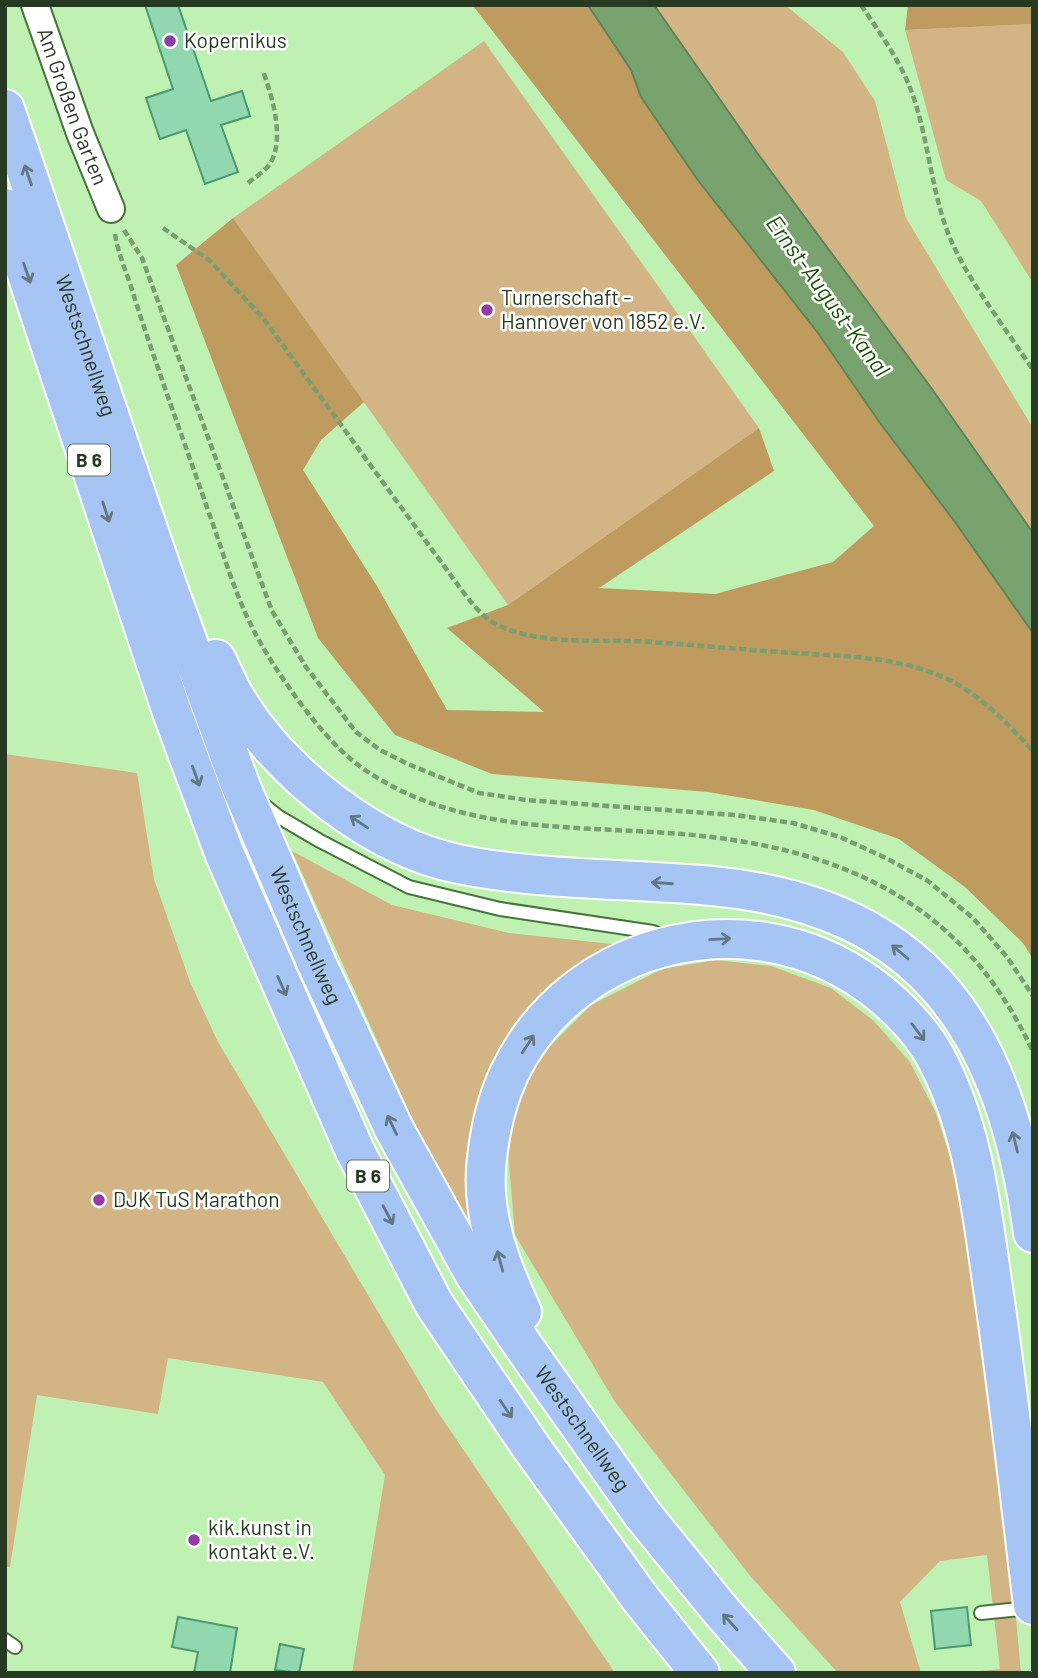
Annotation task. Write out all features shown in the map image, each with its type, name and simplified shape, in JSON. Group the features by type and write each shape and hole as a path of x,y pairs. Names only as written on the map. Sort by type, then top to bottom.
{"highway":[{"name":"Westschnellweg","path":"5,109 168,588 241,787 317,964 394,1129 475,1275 570,1412 643,1515 776,1673"},
{"name":"Westschnellweg","path":"5,208 172,712 225,855 355,1151 435,1304 531,1447 640,1598 700,1673"},
{"path":"168,588 211,646 236,700 273,750 332,803 377,834 456,863 496,870 541,876 712,886 765,892 829,912 886,940 953,1002 987,1058 1003,1096 1017,1145 1033,1233"},
{"path":"570,1412 503,1271 488,1213 486,1161 495,1112 510,1073 538,1028 570,995 605,970 645,952 679,942 728,938 776,943 813,953 872,986 915,1027 934,1055 956,1102 979,1192 999,1328 1033,1606"},
{"path":"640,1598 673,1673"}],"street":[{"name":"Am Großen Garten","path":"35,5 80,133 111,209"}],"lane":[{"path":"241,787 279,817 409,887 500,909 653,932 679,942"},
{"path":"981,1614 1033,1606"}],"path":[{"path":"861,5 899,65 912,93 940,207 951,240 968,271 1033,370"},
{"path":"248,183 270,164 277,139 275,112 263,71"},
{"path":"111,209 142,258 272,611 306,667 356,732 380,750 408,764 479,793 538,801 735,815 793,823 840,837 928,881 973,918 1007,957 1033,996"},
{"path":"111,209 117,244 150,347 248,620 284,680 339,750 368,772 396,788 472,817 573,828 733,839 788,849 831,862 875,882 913,904 954,936 997,988 1018,1019 1033,1052"},
{"path":"163,228 209,260 263,318 454,581 475,606 497,625 532,637 634,641 869,659 910,666 943,677 973,695 1000,716 1033,751"}],"shaded area":[{"path":"464,5 588,5 631,70 641,97 697,179 818,333 1033,633 1033,959 1023,943 965,887 899,839 814,810 708,792 492,774 395,735 318,638 176,265 233,218 364,402 321,440 303,470 377,586 447,710 544,712 447,628 508,605 759,428 774,471 599,588 715,594 833,562 874,526 474,7"},
{"path":"654,5 785,5 843,52 875,101 906,218 1033,428 1033,535 932,389 758,154"},
{"path":"908,5 1033,5 1033,24 905,30"},
{"path":"1033,24 1033,283 981,201 946,180 905,30"},
{"name":"Turnerschaft - Hannover von 1852 e.V.","path":"484,41 759,428 508,605 233,218"},
{"path":"5,754 137,773 154,879 190,982 218,1042 435,1408 615,1673 352,1673 385,1475 323,1382 168,1358 158,1414 37,1395 10,1567 5,1567"},
{"path":"292,851 392,905 509,933 622,945 561,976 514,1030 481,1093 467,1156 468,1226 409,1112"},
{"path":"716,960 771,966 831,988 874,1021 910,1062 936,1113 957,1178 1011,1563 1021,1673 961,1673 1000,1669 987,1555 940,1561 900,1602 921,1673 838,1673 751,1577 615,1402 515,1235 508,1152 518,1102 542,1054 591,1005 662,969"}],"water":[{"name":"Ernst-August-Kanal","path":"588,5 654,5 758,154 932,389 1033,533 1033,633 818,333 697,179 641,97 631,70"}],"building":[{"path":"145,5 178,5 211,101 242,91 250,116 221,125 238,172 205,184 186,130 160,139 146,98 173,89"},
{"path":"967,1607 971,1645 935,1649 931,1611"},
{"path":"178,1617 237,1628 230,1673 194,1673 198,1652 172,1647"},
{"path":"280,1644 304,1649 299,1673 275,1670"}],"place":[{"name":"Kopernikus","path":"170,41"},
{"name":"Turnerschaft - Hannover von 1852 e.V.","path":"487,310"},
{"name":"DJK TuS Marathon","path":"99,1200"},
{"name":"kik.kunst in kontakt e.V.","path":"194,1540"}]}
